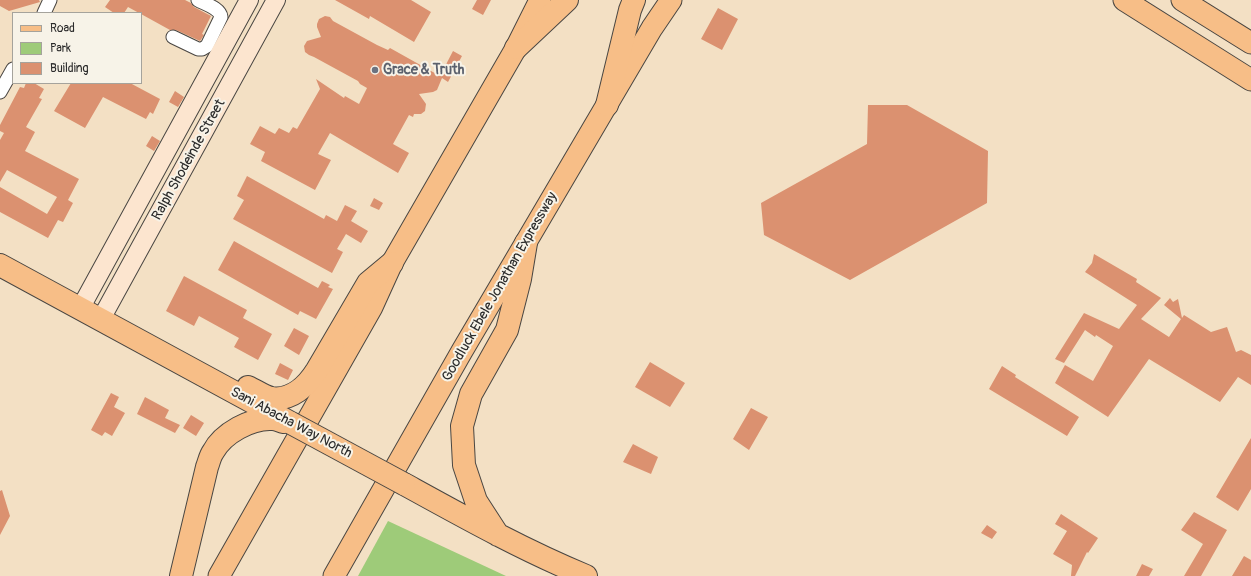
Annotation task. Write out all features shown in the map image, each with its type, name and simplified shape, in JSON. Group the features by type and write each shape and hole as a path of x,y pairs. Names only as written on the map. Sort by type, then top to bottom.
{"highway":[{"path":"516,48 566,0"},
{"path":"607,105 630,10 634,0"},
{"path":"498,535 476,501 464,465 462,426 470,394 507,330 520,279 526,243"},
{"path":"185,365 233,379 270,398 289,396 310,381 368,283 392,263"},
{"name":"Sani Abacha Way North","path":"0,265 498,535 548,560 586,576"},
{"path":"181,576 207,467 213,451 222,440 236,430 256,421 272,419 291,424"}],"main road":[{"path":"219,576 372,307 392,263 516,48 540,0"},
{"name":"Goodluck Ebele Jonathan Expressway","path":"334,576 462,351 652,28 671,0"},
{"path":"1124,0 1251,80"},
{"path":"1182,0 1251,43"}],"street":[{"path":"44,12 50,0"},
{"path":"173,37 198,49 202,49 207,46 222,17 216,10 198,0"},
{"name":"Ralph Shodeinde Street","path":"80,309 249,0"},
{"name":"Ralph Shodeinde Street","path":"101,319 276,0"},
{"path":"0,92 12,71"}],"green space":[{"path":"388,521 506,576 358,576"}],"building":[{"path":"0,0 39,0 40,2 9,11 0,6"},
{"path":"110,0 185,0 191,3 194,7 211,16 202,34 204,35 200,41 176,30 170,30 142,15 142,12 137,12 128,7 125,12 112,12 105,7"},
{"path":"335,0 411,0 431,12 414,42 370,16 369,19"},
{"path":"477,0 491,0 483,15 472,9"},
{"path":"718,8 738,19 722,50 701,39"},
{"path":"325,16 330,17 333,21 377,45 388,50 390,48 440,76 453,51 462,56 448,82 442,78 437,90 419,94 426,104 425,111 421,114 414,114 413,117 409,115 393,144 409,153 398,173 330,133 318,154 331,160 315,190 261,161 265,152 250,144 260,126 275,134 279,128 289,133 293,127 297,129 320,89 316,79 344,98 345,96 359,104 367,88 358,81 305,52 304,46 307,41 321,37 317,24 319,19"},
{"path":"26,84 36,84 44,89 39,98 42,99 26,127 35,132 25,151 79,179 68,200 73,203 63,222 58,220 48,238 0,212 0,187 47,214 57,197 7,170 0,182 0,140 4,133 0,131 0,125 20,87 24,88"},
{"path":"70,84 132,84 160,99 153,114 150,112 146,119 103,97 85,128 54,111"},
{"path":"175,91 184,97 178,107 169,102"},
{"path":"868,105 907,105 988,151 987,203 850,280 764,235 761,203 867,144"},
{"path":"152,136 160,141 154,151 146,146"},
{"path":"247,176 324,219 326,215 337,221 345,205 357,211 351,221 368,231 361,243 346,234 337,249 343,252 332,273 233,219 244,200 237,196"},
{"path":"374,198 383,203 379,210 370,206"},
{"path":"234,241 318,288 322,281 330,285 328,287 333,289 316,319 300,311 298,315 218,270"},
{"path":"1094,254 1137,279 1136,282 1161,298 1141,319 1169,337 1181,319 1164,305 1170,298 1173,302 1178,299 1182,318 1184,315 1211,332 1227,327 1236,352 1241,350 1251,355 1251,385 1238,377 1220,402 1149,359 1108,417 1055,383 1065,365 1093,381 1113,346 1085,330 1064,363 1055,359 1084,313 1119,329 1137,305 1085,272 1092,263"},
{"path":"184,276 247,310 243,318 272,334 258,360 234,347 239,338 199,316 194,326 166,311"},
{"path":"294,328 309,336 299,355 284,346"},
{"path":"650,362 685,383 670,407 635,387"},
{"path":"280,363 293,370 288,380 275,374"},
{"path":"1002,366 1016,375 1015,377 1079,417 1067,436 989,389"},
{"path":"111,393 119,397 114,407 125,413 112,436 105,432 102,436 91,430"},
{"path":"145,397 169,410 165,418 180,425 175,433 137,414"},
{"path":"751,408 768,417 749,450 733,439"},
{"path":"191,415 204,423 196,436 183,428"},
{"path":"1251,438 1251,489 1238,511 1216,497"},
{"path":"633,444 658,457 651,474 623,462"},
{"path":"2,490 10,516 0,535 0,491"},
{"path":"1194,512 1227,530 1201,576 1184,576 1203,544 1181,530"},
{"path":"1061,514 1098,538 1088,553 1087,552 1075,576 1071,576 1072,565 1053,554 1067,531 1055,524"},
{"path":"987,525 997,532 992,539 981,533"},
{"path":"1244,556 1251,560 1251,576 1232,576"},
{"path":"1142,564 1153,569 1149,576 1136,576"}],"place":[{"name":"Grace & Truth","path":"375,70"}]}
